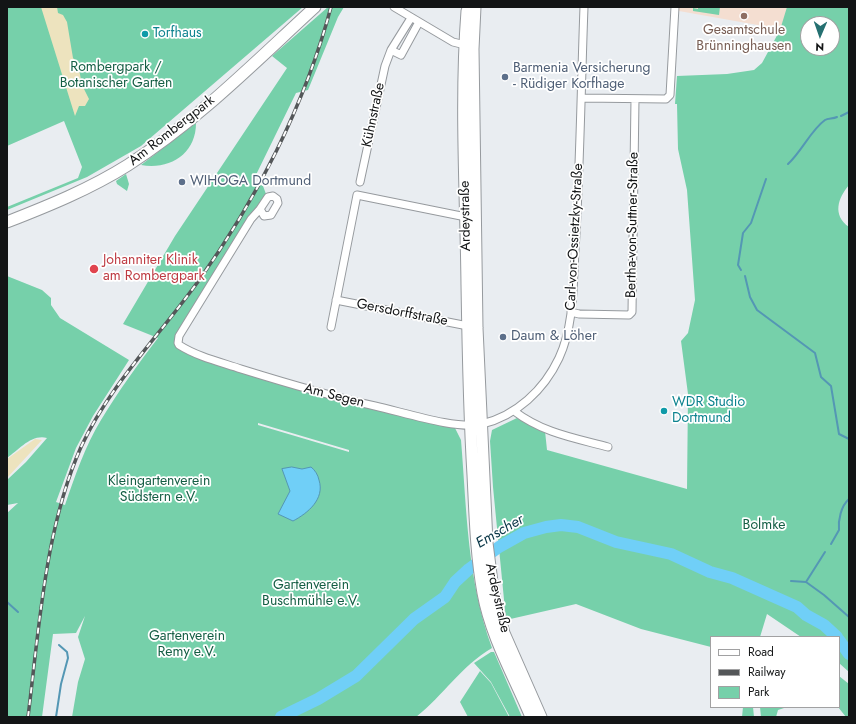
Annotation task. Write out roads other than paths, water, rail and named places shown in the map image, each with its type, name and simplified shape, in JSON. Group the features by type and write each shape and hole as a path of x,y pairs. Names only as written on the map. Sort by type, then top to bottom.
{"main road":[{"name":"Am Rombergpark","path":"7,222 92,185 127,166 155,146 212,100 315,7"},
{"name":"Ardeystraße","path":"468,7 478,550 504,633 541,717"},
{"name":"Ardeystraße","path":"475,7 469,46 466,217 468,326 475,425 486,543 483,593 492,624 531,717"}],"street":[{"path":"394,7 453,42 469,46"},
{"name":"Carl-von-Ossietzky-Straße","path":"475,425 514,411 534,394 550,374 560,358 566,338 571,312 579,195 584,7"},
{"path":"582,98 666,99 670,95 675,7"},
{"name":"Kühnstraße","path":"360,182 379,86 392,50 411,18"},
{"path":"392,50 401,55 419,22"},
{"name":"Bertha-von-Suttner-Straße","path":"571,312 579,314 629,315 632,312 635,99"},
{"name":"Gersdorffstraße","path":"331,326 357,195 466,217"},
{"name":"Am Segen","path":"260,209 251,219 178,336 179,345 201,356 321,394 452,423 475,425"},
{"name":"Gersdorffstraße","path":"336,300 468,326"},
{"path":"514,411 528,422 542,429 608,447"}],"water":[{"path":"292,467 302,469 311,467 319,478 320,487 320,493 314,505 293,521 278,514 290,491 282,469"}],"waterway":[{"path":"841,116 849,112"},
{"path":"788,164 820,124 826,119 837,117"},
{"path":"741,270 738,265 743,233 751,223 766,179"},
{"path":"745,276 750,297 757,310 815,353 821,377 831,386 839,434 849,439"},
{"path":"831,544 839,530 842,509 849,499"},
{"name":"Emscher","path":"281,717 318,699 356,676 414,619 445,597 455,582 469,569 499,547 524,533 546,527 561,525 578,527 616,542 671,554 710,572 732,578 797,607 806,615 824,625 836,636"},
{"path":"806,582 825,552"},
{"path":"791,581 806,582 824,595 849,617"},
{"path":"7,602 18,612"},
{"name":"Emscher","path":"840,641 849,654"},
{"path":"56,717 61,684 68,658 67,652 59,645"}],"railway":[{"path":"28,717 40,614 51,545 69,478 81,447 93,424 120,382 197,283 219,252 239,219 293,116 320,44 331,7"}],"place":[{"name":"Gesamtschule Brünninghausen","path":"744,16"},
{"name":"Torfhaus","path":"145,34"},
{"name":"Barmenia Versicherung - Rüdiger Korfhage","path":"505,77"},
{"name":"WIHOGA Dortmund","path":"182,182"},
{"name":"Johanniter Klinik am Rombergpark","path":"94,269"},
{"name":"Daum & Löher","path":"503,337"},
{"name":"WDR Studio Dortmund","path":"664,411"}],"park label":[{"name":"Rombergpark / Botanischer Garten","path":"116,76"},
{"name":"Kleingartenverein Südstern e.V.","path":"159,490"},
{"name":"Bolmke","path":"764,526"},
{"name":"Gartenverein Buschmühle e.V.","path":"311,594"},
{"name":"Gartenverein Remy e.V.","path":"187,646"}]}
